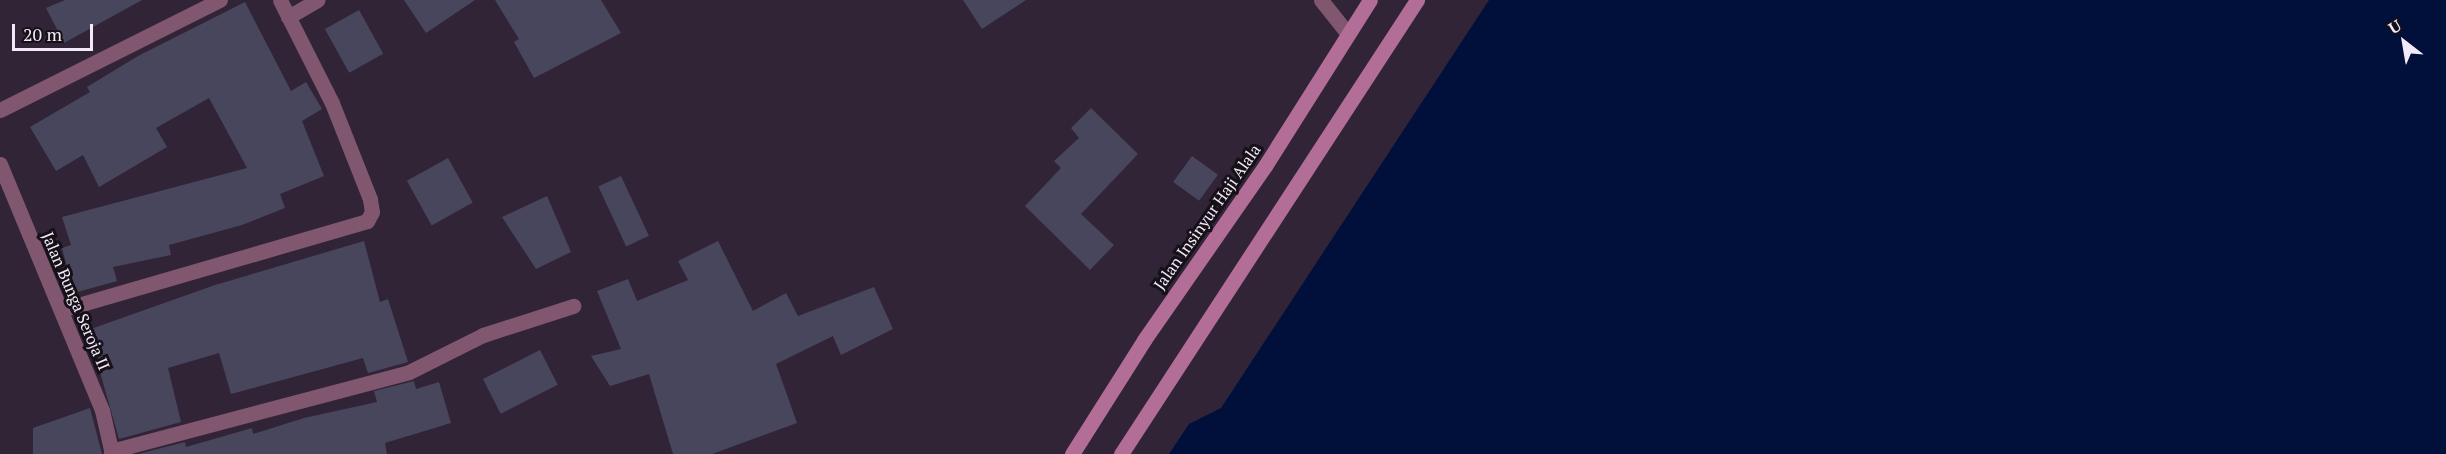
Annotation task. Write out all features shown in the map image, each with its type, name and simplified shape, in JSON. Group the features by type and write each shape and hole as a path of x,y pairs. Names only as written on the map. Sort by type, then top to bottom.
{"main road":[{"name":"Jalan Insinyur Haji Alala","path":"1072,454 1144,340 1265,166 1370,0"},
{"path":"1121,454 1178,370 1417,0"}],"street":[{"path":"0,110 220,0"},
{"path":"61,310 367,221 372,212 370,199 332,103 280,0"},
{"path":"288,16 317,0"},
{"path":"1321,0 1348,34"},
{"name":"Jalan Bunga Seroja II","path":"0,164 102,410 111,453"},
{"path":"111,453 409,372 483,334 573,306"}],"water":[{"path":"1489,0 2446,0 2446,454 1169,454 1189,424 1221,408"}],"building":[{"path":"65,0 142,0 64,43 46,8"},
{"path":"404,0 475,0 426,33"},
{"path":"495,0 601,0 621,33 534,78 514,42 519,39"},
{"path":"963,0 1026,0 982,29"},
{"path":"245,2 291,91 306,82 322,109 302,121 324,176 280,194 285,208 242,225 169,245 171,255 113,267 117,281 74,293 62,248 71,245 62,217 247,168 209,98 156,128 167,147 99,187 83,155 56,171 30,127 90,92 87,87 138,56"},
{"path":"359,10 383,54 349,73 325,29"},
{"path":"1091,108 1138,154 1081,214 1114,245 1090,270 1025,206 1061,168 1054,161 1079,138 1071,128"},
{"path":"1192,156 1218,175 1199,201 1173,182"},
{"path":"448,158 473,203 432,225 407,181"},
{"path":"621,176 649,236 626,246 598,187"},
{"path":"547,196 571,252 536,269 502,217"},
{"path":"364,241 380,302 388,299 408,362 368,373 363,358 231,394 219,353 168,368 181,422 119,439 88,330 215,285"},
{"path":"718,241 753,311 786,293 798,316 874,287 893,329 841,355 833,336 776,364 797,423 712,454 673,454 649,374 610,386 591,356 621,349 597,291 628,279 637,301 688,280 678,261"},
{"path":"540,350 558,385 501,414 483,379"},
{"path":"414,381 416,389 439,382 451,423 385,443 387,454 138,454 185,442 186,447 252,428 253,434 304,418 377,402 374,391"},
{"path":"90,408 102,454 33,454 33,428"}]}
